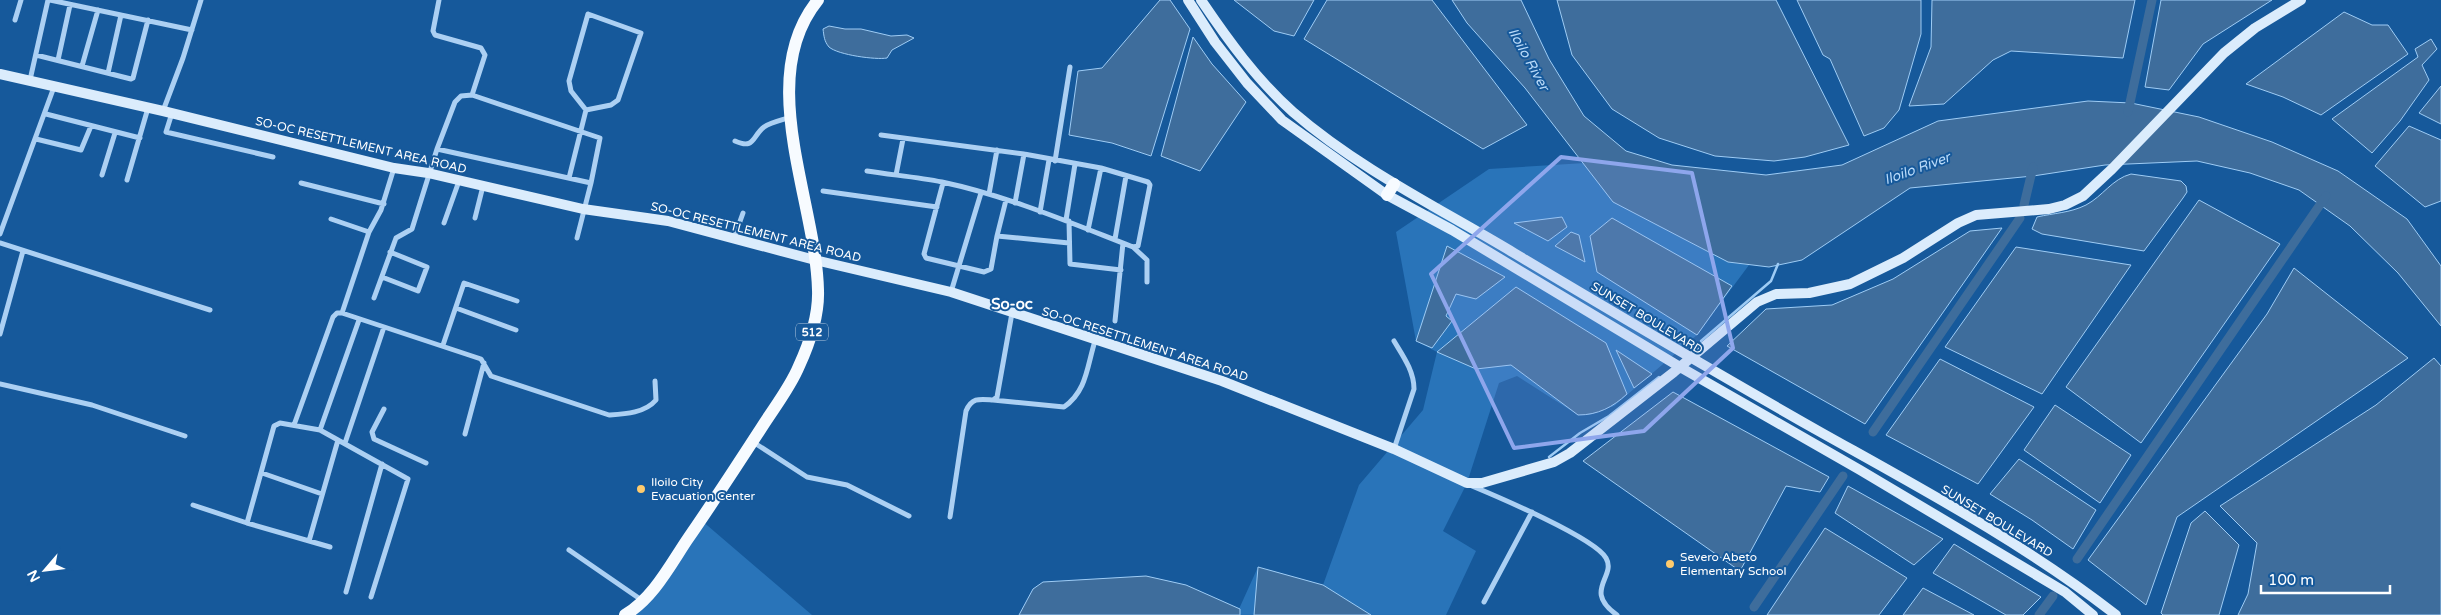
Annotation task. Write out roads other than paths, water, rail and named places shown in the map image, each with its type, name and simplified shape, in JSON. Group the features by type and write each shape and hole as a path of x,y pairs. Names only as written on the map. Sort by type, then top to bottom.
{"main road":[{"name":"512","path":"625,615 644,601 753,442 799,367 816,319 818,289 815,260 791,117 790,72 797,37 818,0"},
{"path":"1387,195 1394,184"}],"street":[{"path":"15,20 21,0"},
{"path":"30,80 49,0 192,30"},
{"path":"201,0 168,112 166,132 273,157"},
{"path":"440,0 433,31 435,35 481,48 485,55 472,95"},
{"name":"SUNSET BOULEVARD","path":"1188,0 1215,42 1247,83 1282,120 1387,195 1452,230 1680,367 1851,465 2057,587 2093,615"},
{"name":"SUNSET BOULEVARD","path":"1201,0 1227,38 1254,71 1292,111 1335,144 1394,184 1459,220 1690,358 1911,483 2018,547 2081,588 2116,615"},
{"path":"1467,483 1482,482 1554,462 1594,436 1757,302 1776,294 1809,293 1850,284 1903,258 1958,223 1976,215 2049,209 2065,205 2083,196 2112,169 2176,100 2224,53 2255,28 2301,0"},
{"path":"58,60 70,5"},
{"path":"82,66 98,10"},
{"path":"588,14 641,33 618,100 611,105 586,110 571,92 569,81 588,14"},
{"path":"108,73 121,15"},
{"path":"36,55 131,79 133,78 148,20"},
{"path":"1040,212 1070,67"},
{"name":"SO-OC RESETTLEMENT AREA ROAD","path":"0,74 168,112 394,168 428,173 583,209 668,221 815,260 951,292 1095,341 1222,381 1394,450 1467,483"},
{"path":"0,234 46,114 54,87"},
{"path":"374,298 396,238 412,228 428,173 455,102 461,96 472,95 600,138 577,238"},
{"path":"127,180 148,108"},
{"path":"569,178 579,130 586,110"},
{"path":"46,114 140,138"},
{"path":"735,141 743,144 750,143 755,140 764,127 791,117"},
{"path":"36,139 81,150 91,126"},
{"path":"102,175 115,133"},
{"path":"881,136 1024,154 1100,168 1148,182 1150,185 1140,239 1138,246 1133,247"},
{"path":"896,175 903,139"},
{"path":"437,149 590,183"},
{"path":"989,194 997,150"},
{"path":"1015,203 1024,154"},
{"path":"1075,164 1068,221 1070,262 1072,265 1121,270"},
{"path":"342,313 369,232 384,204 394,168"},
{"path":"1088,230 1100,168"},
{"path":"867,170 943,183 989,194 1068,221 1124,243 1133,247 1147,260 1147,282"},
{"path":"1115,240 1126,176"},
{"path":"444,223 459,180"},
{"path":"301,183 384,204"},
{"path":"943,183 925,256 958,266 984,272 989,272 992,269 996,236 1006,200"},
{"path":"475,218 483,185"},
{"path":"823,191 937,207"},
{"path":"951,292 981,193"},
{"path":"734,239 743,213"},
{"path":"331,219 369,232"},
{"path":"996,236 1069,242"},
{"path":"0,243 210,310"},
{"path":"1116,320 1124,243"},
{"path":"0,334 23,251"},
{"path":"382,277 418,291 427,267 390,252"},
{"path":"443,345 464,283 518,301"},
{"path":"456,308 516,330"},
{"path":"294,425 337,313 443,345 484,362 489,374 495,378 609,415 626,414 651,407 656,400 655,382"},
{"path":"993,400 997,397 1012,313"},
{"path":"320,430 359,320"},
{"path":"345,443 384,327"},
{"path":"950,517 966,411 970,402 977,398 1064,407 1074,400 1081,391 1087,376 1087,367 1095,341"},
{"path":"1394,341 1413,376 1414,389 1394,450"},
{"path":"465,434 484,362"},
{"path":"0,384 92,405 185,436"},
{"path":"384,410 372,432 374,438 426,463"},
{"path":"247,523 274,426 280,423 320,430 408,479 371,597"},
{"path":"309,541 338,440"},
{"path":"753,442 807,477 847,485 909,516"},
{"path":"346,592 382,464"},
{"path":"262,473 322,494"},
{"path":"1467,483 1532,512 1591,546 1606,558 1608,567 1601,589 1602,598 1606,607 1617,615"},
{"path":"193,505 330,547"},
{"path":"1484,602 1532,512"},
{"path":"569,550 644,601"}],"water":[{"path":"1160,0 1170,0 1190,29 1151,156 1112,143 1069,135 1078,71 1102,68"},
{"path":"1234,0 1314,0 1294,36 1274,31"},
{"path":"1327,0 1432,0 1527,125 1483,149 1304,39"},
{"name":"Iloilo River","path":"1452,0 1521,0 1549,59 1584,116 1626,151 1672,165 1766,175 1842,165 1938,121 2088,101 2131,103 2199,117 2272,142 2338,171 2407,219 2441,266 2441,326 2398,273 2350,226 2299,190 2250,173 2197,161 2105,165 2033,176 1910,188 1802,260 1769,267 1728,262 1613,202 1525,88 1467,23"},
{"path":"1557,0 1776,0 1849,145 1805,157 1774,161 1715,156 1659,138 1612,109 1572,55"},
{"path":"1797,0 1921,0 1921,34 1899,110 1884,128 1864,136 1830,59 1823,55"},
{"path":"1932,0 2135,0 2123,58 2011,51 1993,60 1944,104 1909,106 1931,47"},
{"path":"2161,0 2272,0 2203,44 2169,90 2145,87"},
{"path":"2344,12 2372,25 2388,25 2408,54 2321,115 2283,97 2246,84"},
{"path":"829,26 861,29 891,36 907,35 914,38 892,50 887,58 857,56 829,47 825,41 823,29"},
{"path":"1193,37 1212,64 1246,102 1200,171 1161,156"},
{"path":"2431,39 2437,49 2422,65 2429,80 2400,121 2372,153 2332,119 2418,57 2415,49"},
{"path":"2441,86 2441,124 2419,113"},
{"path":"2409,126 2441,140 2441,201 2425,207 2375,166"},
{"path":"2131,174 2181,181 2186,186 2187,192 2144,251 2042,234 2032,229 2037,217 2080,208 2098,197 2124,176"},
{"path":"2199,200 2280,244 2141,443 2066,387"},
{"path":"1562,217 1567,227 1548,241 1514,223"},
{"path":"1612,218 1732,286 1697,335 1597,272 1590,236"},
{"path":"2002,228 1865,424 1727,346 1766,309 1832,305 1893,279 1970,231"},
{"path":"1571,232 1579,235 1585,262 1555,246"},
{"path":"1447,246 1505,277 1476,299 1456,294 1446,316 1452,321 1432,348 1416,341"},
{"path":"2016,247 2131,265 2042,394 1945,347"},
{"path":"2294,268 2408,358 2177,517 2146,605 2088,560 2267,314"},
{"path":"1516,287 1606,343 1627,394 1605,409 1592,414 1578,415 1511,365 1476,369 1437,352"},
{"path":"1616,350 1652,374 1634,388"},
{"path":"2434,358 2441,366 2441,615 2238,615 2248,594 2257,543 2220,506 2376,405"},
{"path":"1940,359 2034,407 1978,484 1886,435"},
{"path":"1673,392 1829,477 1820,492 1786,486 1740,571 1583,461"},
{"path":"2055,405 2131,455 2100,503 2024,450"},
{"path":"2019,459 2096,510 2073,549 2032,520 1990,494"},
{"path":"1848,486 1943,539 1914,565 1835,513"},
{"path":"2205,511 2239,545 2219,615 2163,615 2161,613 2191,523"},
{"path":"1825,528 1907,578 1879,615 1767,615"},
{"path":"1954,544 2041,597 2023,615 2006,615 1933,573"},
{"path":"1258,567 1323,585 1371,615 1254,615"},
{"path":"1146,576 1186,585 1240,609 1240,615 1019,615 1033,589 1043,582"},
{"path":"1923,588 1974,615 1903,615"}],"waterway":[{"path":"2128,112 2152,0"},
{"path":"2024,205 2033,167"},
{"path":"2077,559 2326,196"},
{"path":"1873,432 2020,218"},
{"path":"1701,341 1771,281 1778,264"},
{"path":"1549,457 1580,433 1609,416 1659,377"},
{"path":"1754,607 1843,476"},
{"path":"2039,615 2053,596"}],"place":[{"name":"Iloilo City Evacuation Center","path":"641,489"},
{"name":"Severo Abeto Elementary School","path":"1670,564"}],"district":[{"name":"So-oc","path":"1012,304"}]}
